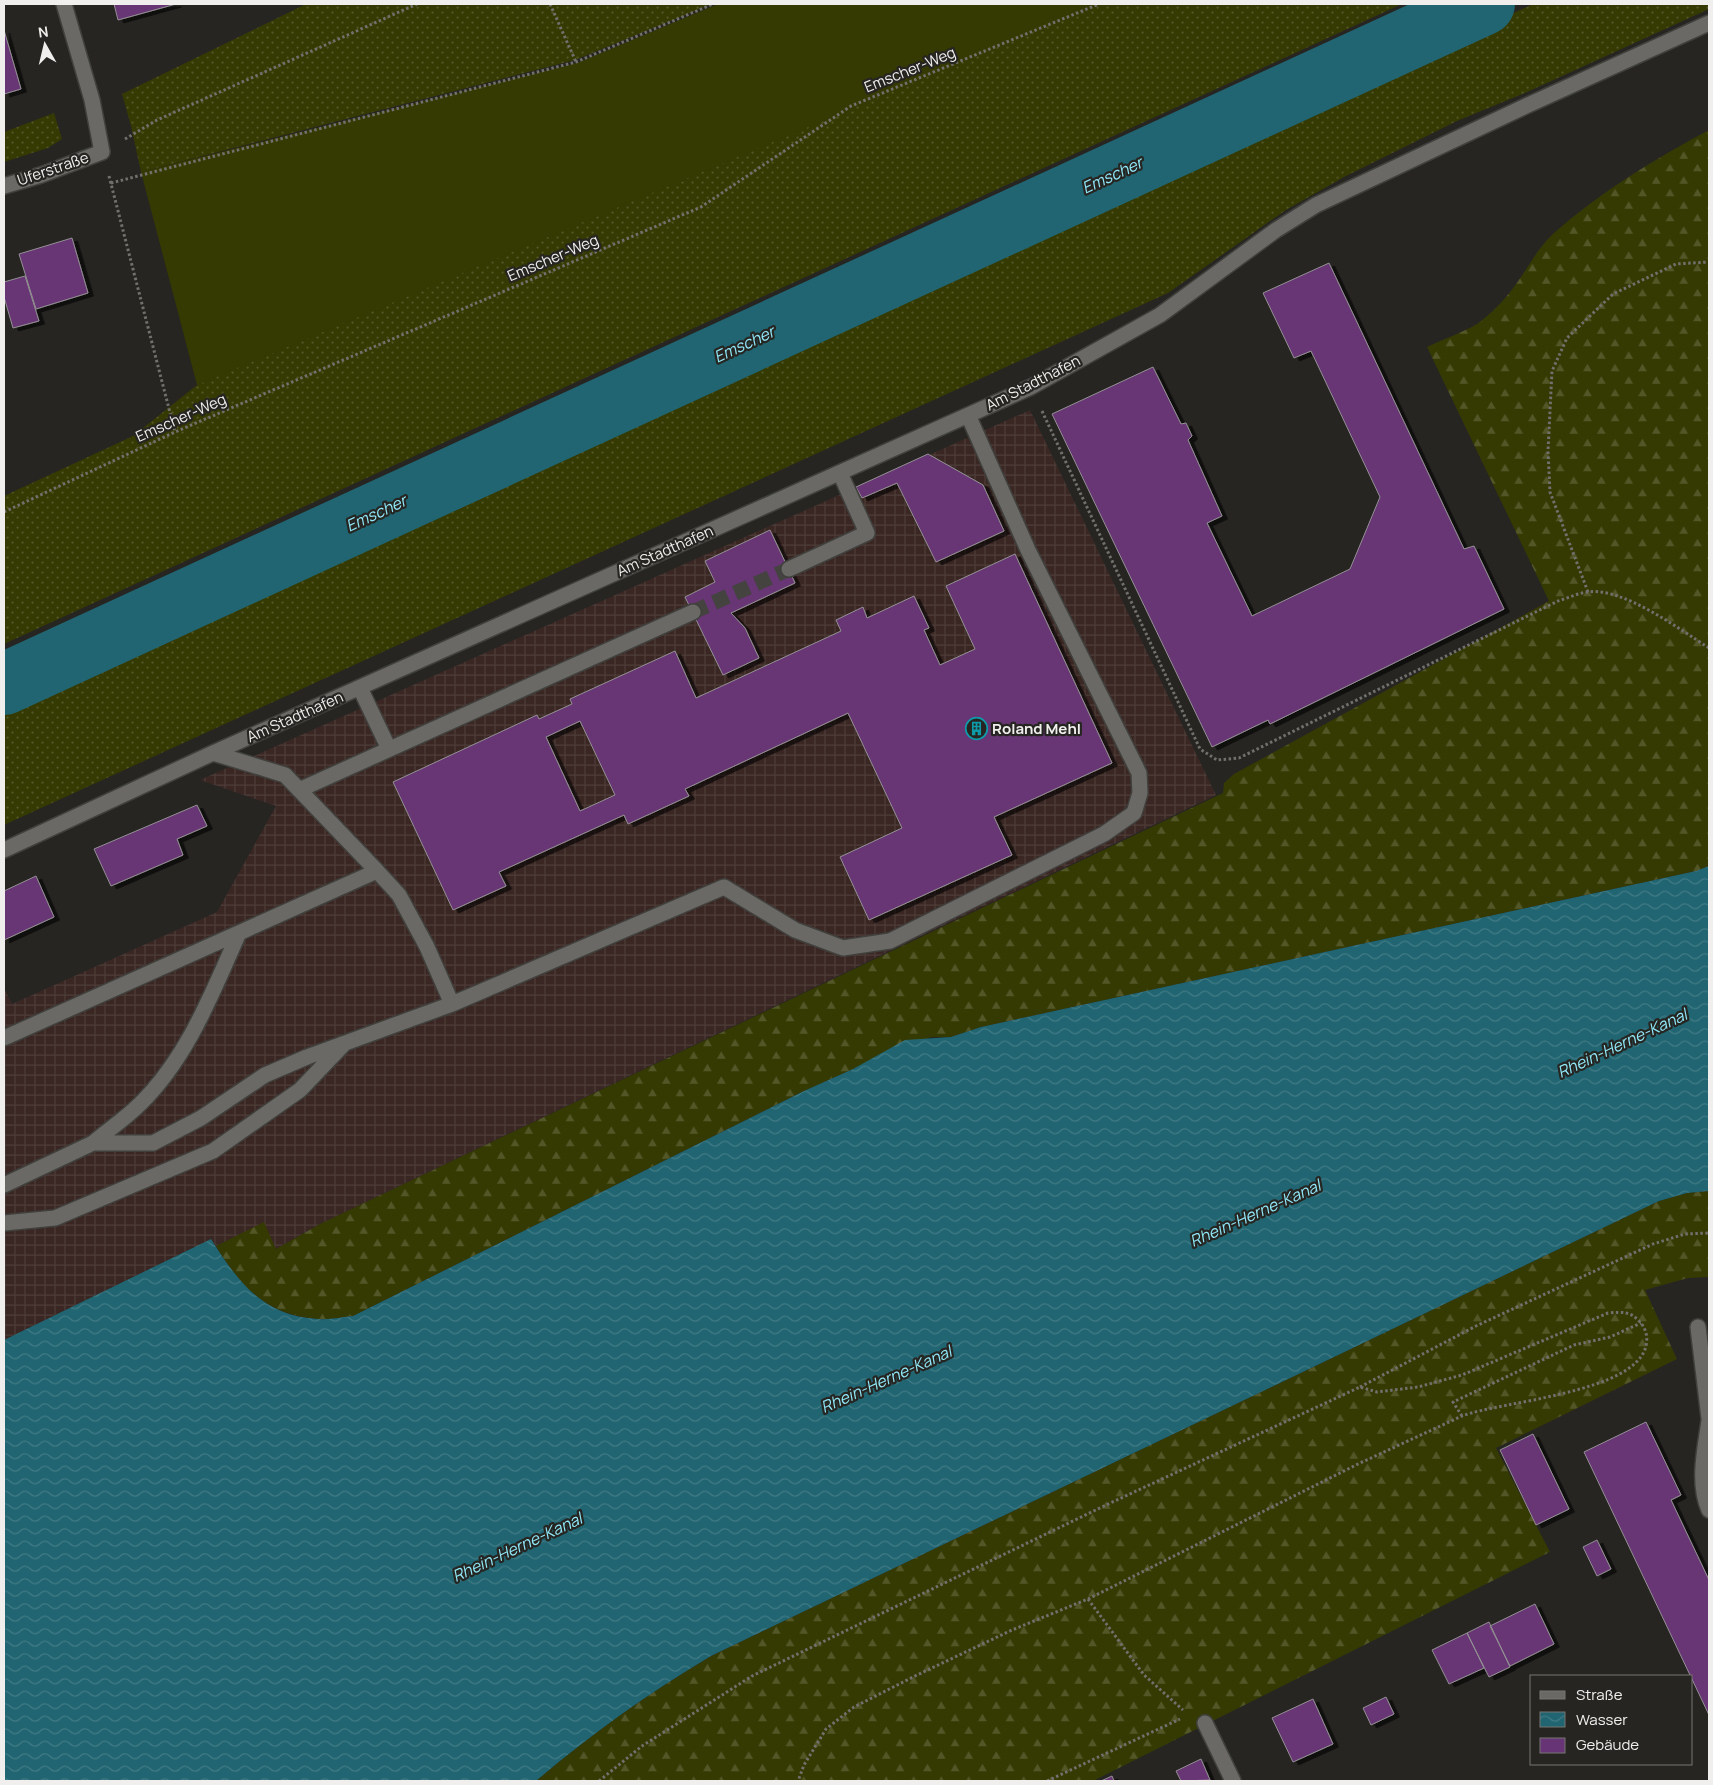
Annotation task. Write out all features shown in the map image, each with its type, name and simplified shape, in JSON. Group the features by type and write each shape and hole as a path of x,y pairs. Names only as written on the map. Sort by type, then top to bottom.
{"street":[{"path":"64,4 92,100 102,152"},
{"name":"Am Stadthafen","path":"4,850 213,753 1031,387 1160,315 1276,230 1316,205 1709,23"},
{"name":"Uferstraße","path":"4,186 42,175 102,152"},
{"path":"93,1143 153,1142 201,1118 265,1075 346,1042 452,1004 724,887 795,930 843,948 890,941 1104,834 1134,813 1140,793 1139,773 1028,550 968,415"},
{"path":"789,569 867,533 840,473"},
{"path":"299,790 693,612"},
{"path":"360,688 389,749"},
{"path":"213,753 285,775 400,895 427,947 452,1004"},
{"path":"4,1038 377,871"},
{"path":"4,1185 93,1143 140,1104 178,1060 204,1013 239,933"},
{"path":"4,1223 55,1218 213,1150 300,1090 346,1042"},
{"path":"1698,1327 1709,1419 1703,1465 1705,1502 1709,1510"},
{"path":"1205,1722 1233,1781"}],"path":[{"path":"175,432 102,152 157,120 417,4"},
{"path":"550,4 576,62"},
{"path":"111,183 576,62 713,4"},
{"name":"Emscher-Weg","path":"4,512 175,432 701,207 851,106 1099,4"},
{"path":"1588,592 1550,492 1548,451 1552,371 1566,338 1613,294 1676,264 1709,262"},
{"path":"1031,387 1200,749 1217,760 1239,758 1558,601 1588,592 1617,595 1646,608 1709,648"},
{"path":"599,1781 642,1746 752,1676 1104,1506 1360,1387 1476,1326 1653,1244 1685,1234 1709,1233"},
{"path":"798,1781 804,1765 826,1729 854,1707 1012,1630 1088,1598 1358,1464 1462,1416 1474,1411 1539,1399 1595,1384 1620,1374 1635,1364 1645,1352 1648,1340 1641,1322 1632,1314 1624,1312 1608,1313 1462,1375 1418,1387 1377,1392 1360,1387"},
{"path":"1462,1416 1453,1402 1574,1345 1610,1337 1641,1322"},
{"path":"1047,1781 1189,1715 1144,1675 1088,1598"}],"shaded area":[{"path":"1030,410 1216,795 320,1224 276,1249 263,1223 216,1246 211,1239 4,1340 4,988 12,1004 217,912 276,806 200,780"}],"green space":[{"path":"306,4 712,4 575,60 141,172 122,94"},
{"path":"718,4 1100,4 197,385 141,172 577,63"},
{"path":"994,4 1402,4 4,644 4,496 133,436 197,385"},
{"path":"1533,4 1709,4 1709,9 1525,93 1457,121 1346,176 1286,210 1168,293 4,825 4,711"},
{"path":"54,113 62,139 48,148 4,162 4,132"},
{"path":"1709,130 1709,866 1696,871 981,1027 951,1037 931,1037 804,1091 353,1316 318,1319 300,1317 284,1312 257,1297 225,1261 216,1246 264,1222 276,1249 320,1224 1223,793 1224,783 1234,774 1549,601 1427,347 1470,328 1488,315 1512,289 1547,240 1590,204 1648,165"},
{"path":"1709,1191 1709,1277 1688,1278 1645,1290 1677,1359 1496,1448 1550,1552 1093,1781 536,1781 621,1715 711,1656 1659,1201 1687,1193"}],"water":[{"name":"Rhein-Herne-Kanal","path":"1709,866 1709,1191 1687,1193 1659,1201 711,1656 621,1715 536,1781 4,1781 4,1340 211,1239 242,1282 267,1304 299,1316 331,1319 353,1316 804,1091 853,1069 905,1040 951,1037 981,1027 1696,871"}],"building":[{"path":"114,4 176,4 118,20"},
{"path":"4,30 21,89 4,94"},
{"path":"72,238 88,293 36,309 19,254"},
{"path":"1329,263 1464,549 1474,546 1504,609 1270,724 1268,720 1212,747 1052,414 1153,367 1181,424 1186,423 1192,436 1188,440 1222,516 1207,523 1252,616 1350,569 1380,497 1311,351 1294,358 1263,293"},
{"path":"25,276 39,321 13,328 4,297 4,282"},
{"path":"928,454 983,485 1004,531 936,562 897,483 862,498 856,487"},
{"path":"770,530 795,583 731,613 745,628 759,658 723,675 685,597 715,582 705,561"},
{"name":"Roland Mehl","path":"1015,554 1112,763 994,817 1012,855 869,920 840,857 902,828 848,713 685,789 689,796 628,824 624,815 499,872 506,886 453,910 393,782 537,715 539,719 572,704 570,699 675,651 696,698 841,631 836,620 863,607 867,618 914,596 929,628 924,630 940,665 975,649 946,586","holes":["580,721 615,795 580,811 546,737"]},
{"path":"197,805 207,826 177,839 183,855 111,886 94,849"},
{"path":"36,876 54,917 4,940 4,891"},
{"path":"1646,1422 1681,1495 1671,1500 1709,1580 1709,1715 1693,1681 1693,1675 1690,1675 1584,1452"},
{"path":"1533,1434 1569,1509 1536,1525 1500,1450"},
{"path":"1597,1540 1611,1569 1597,1576 1583,1547"},
{"path":"1535,1604 1554,1644 1510,1666 1490,1626"},
{"path":"1489,1622 1510,1667 1489,1677 1467,1633"},
{"path":"1467,1633 1484,1668 1449,1684 1432,1650"},
{"path":"1386,1697 1394,1714 1371,1725 1363,1708"},
{"path":"1313,1699 1333,1744 1293,1762 1272,1718"},
{"path":"1201,1759 1210,1780 1181,1781 1176,1771"},
{"path":"1112,1776 1114,1781 1101,1781"}],"waterway":[{"name":"Emscher","path":"4,684 1484,4"}],"tunnel":[{"path":"693,612 789,569"}],"place":[{"name":"Roland Mehl","path":"976,729"}]}
